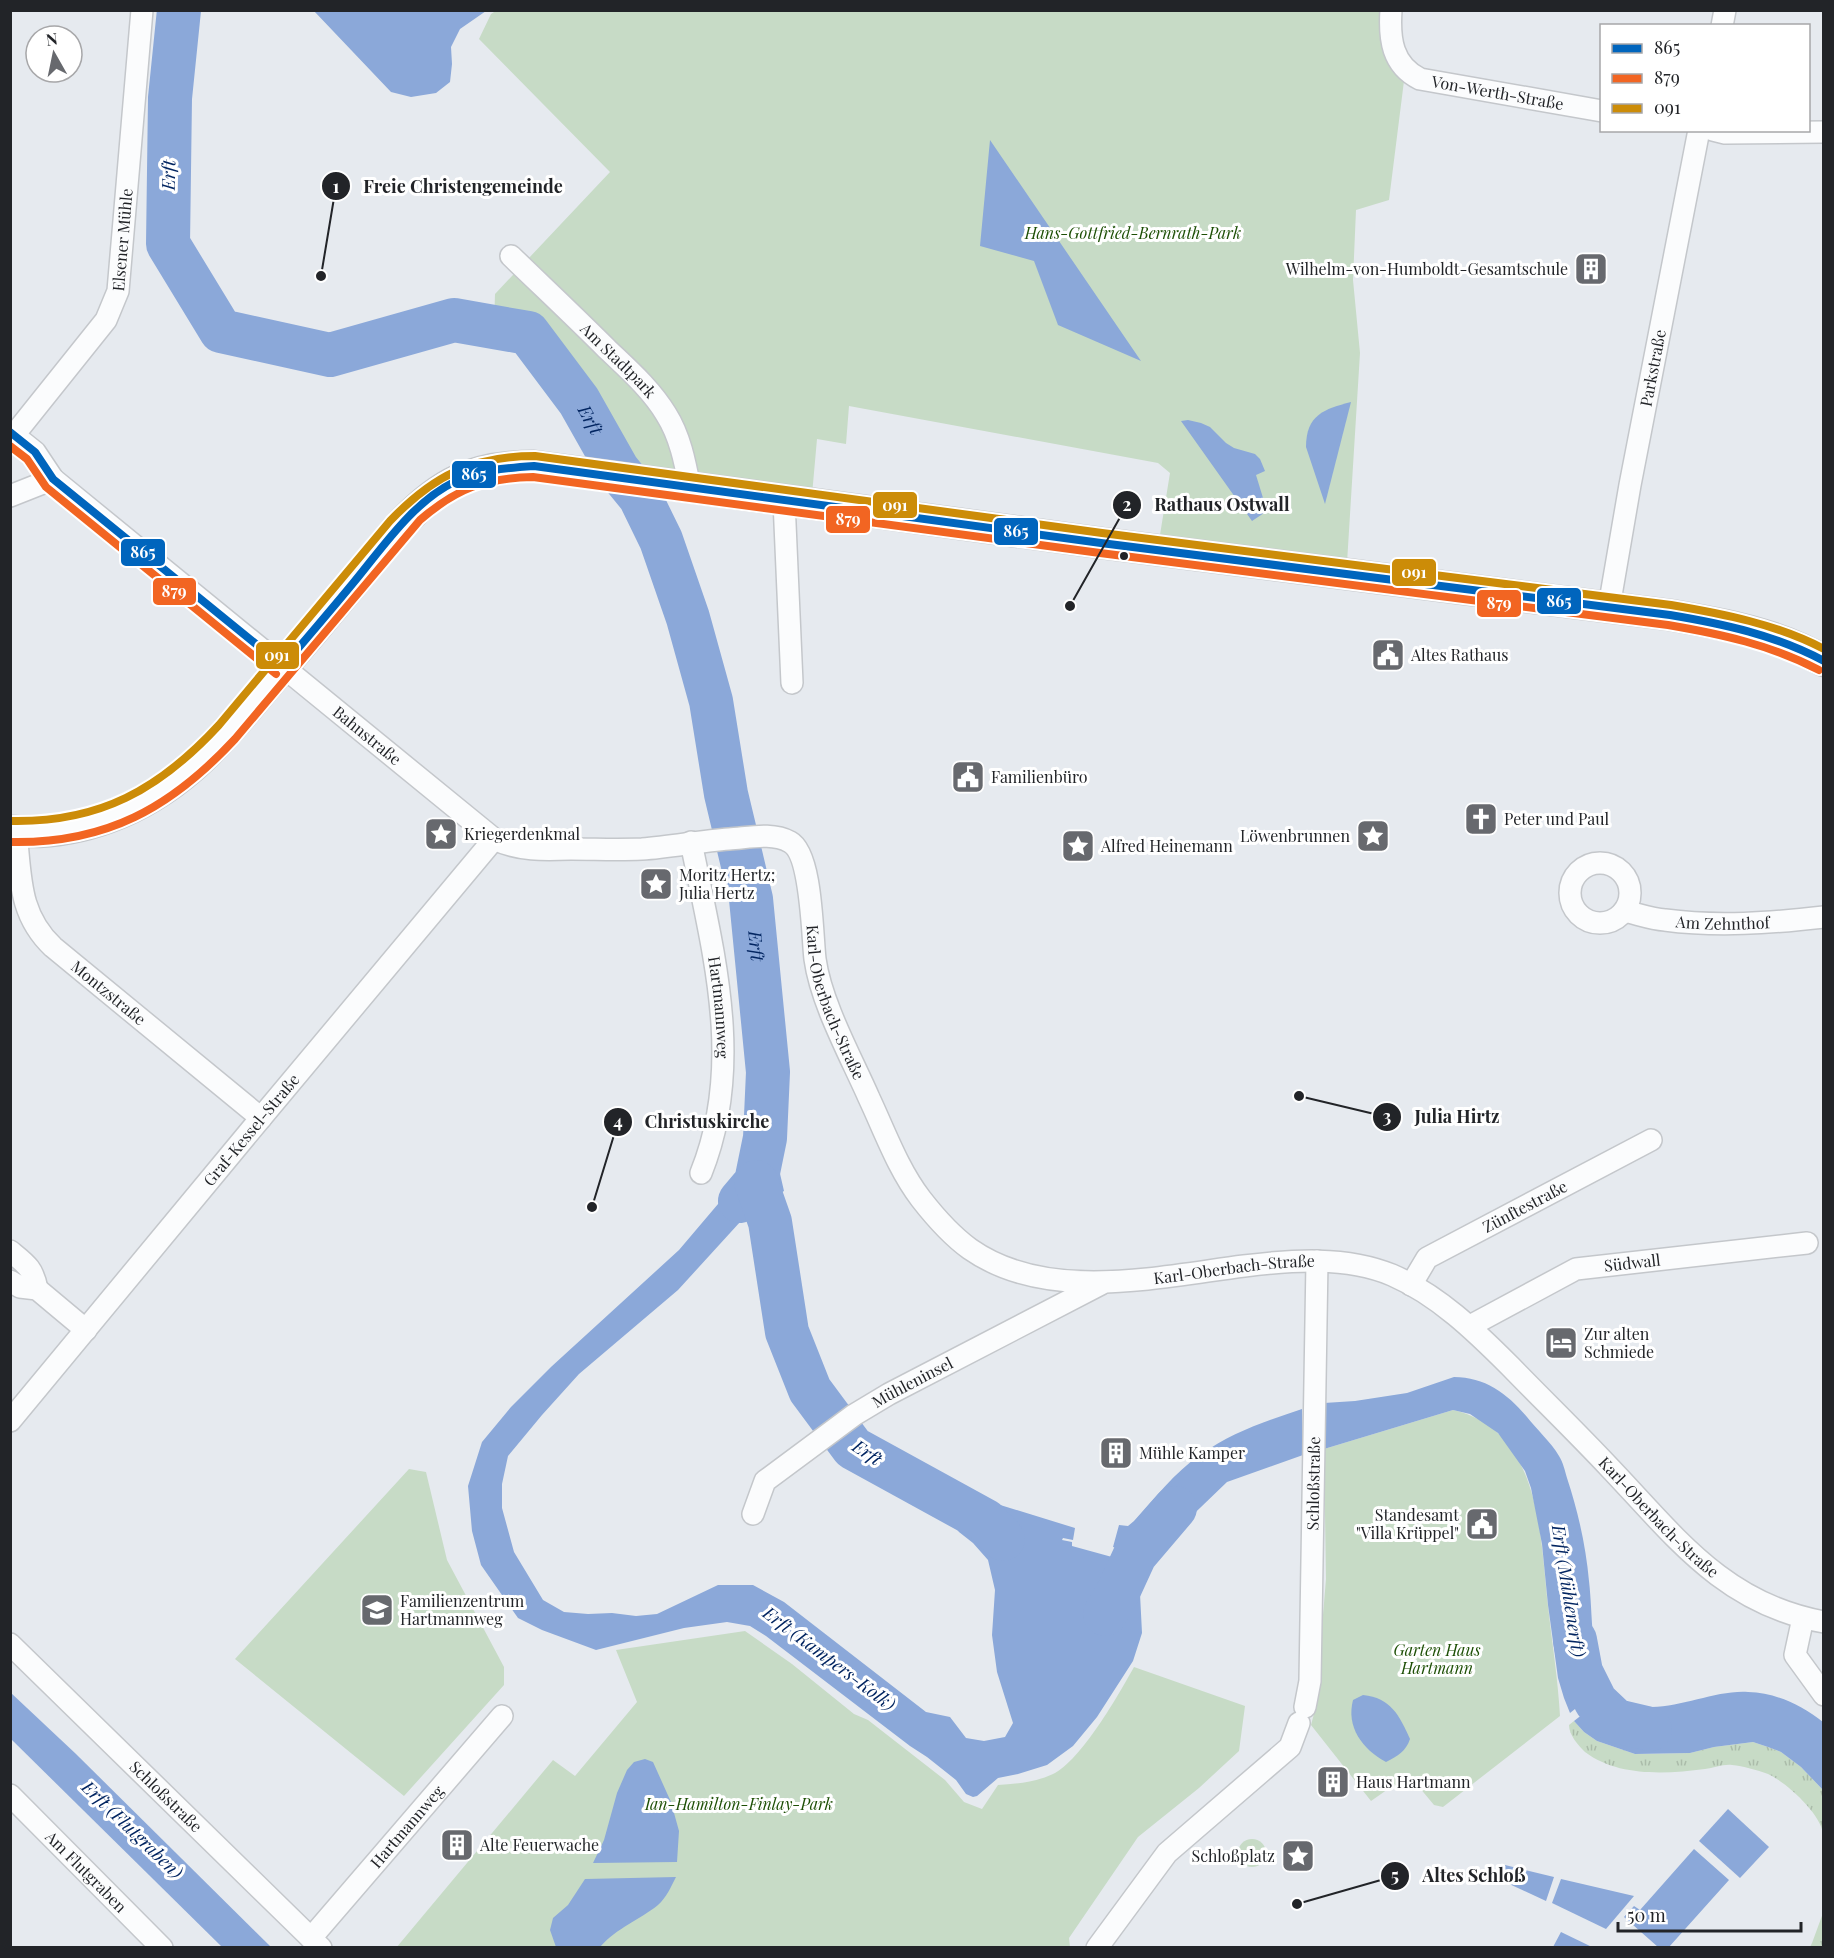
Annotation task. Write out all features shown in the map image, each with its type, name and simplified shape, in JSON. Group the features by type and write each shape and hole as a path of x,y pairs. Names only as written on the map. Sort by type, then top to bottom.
{"main road":[{"name":"Montzstraße","path":"13,831 50,831 86,825 127,810 160,791 210,750 420,505 442,488 471,475 501,467 534,466 1091,542 1670,615 1735,627 1783,641 1824,661"}],"street":[{"name":"Elsener Mühle","path":"12,433 106,320 118,291 142,10"},
{"name":"Von-Werth-Straße","path":"1391,10 1391,38 1399,63 1413,76 1431,82 1600,111"},
{"name":"Parkstraße","path":"1609,607 1630,485 1699,132"},
{"path":"1721,132 1824,132"},
{"name":"Am Stadtpark","path":"510,256 645,386 662,407 671,422 682,451 690,488"},
{"name":"Bahnstraße","path":"12,433 35,452 53,479 494,839 514,847 533,850 643,849 699,841 764,837 783,840 795,846"},
{"path":"10,496 53,479"},
{"path":"784,501 792,682"},
{"name":"Montzstraße","path":"13,831 23,897 30,918 40,933 261,1118"},
{"name":"Graf-Kessel-Straße","path":"10,1421 494,839"},
{"name":"Hartmannweg","path":"699,841 723,1033 722,1084 718,1119 713,1142 701,1173"},
{"name":"Karl-Oberbach-Straße","path":"795,846 802,858 807,878 815,958 822,990 887,1138 921,1199 961,1242 977,1254 1001,1265 1027,1274 1057,1280 1101,1283 1266,1263 1317,1262 1374,1269 1396,1277 1470,1326 1710,1570 1749,1597 1803,1618 1824,1622"},
{"name":"Am Zehnthof","path":"1624,911 1663,920 1707,923 1752,923 1824,917"},
{"name":"Zünftestraße","path":"1411,1285 1427,1258 1651,1140"},
{"name":"Südwall","path":"1470,1326 1576,1269 1807,1243"},
{"path":"10,1251 30,1268 35,1278 36,1288"},
{"name":"Schloßstraße","path":"1097,1947 1167,1853 1290,1747 1302,1715 1310,1681 1317,1262"},
{"path":"10,1281 20,1287 36,1288 86,1330"},
{"name":"Mühleninsel","path":"753,1514 765,1481 854,1415 889,1394 1101,1283"},
{"path":"1803,1618 1795,1655 1824,1695"},
{"name":"Schloßstraße","path":"10,1644 316,1943"},
{"name":"Hartmannweg","path":"316,1943 502,1716"},
{"name":"Am Flutgraben","path":"10,1795 162,1947"}],"green space":[{"name":"Hans-Gottfried-Bernrath-Park","path":"497,10 1395,11 1406,65 1389,200 1356,210 1353,280 1360,353 1347,563 1159,541 1170,473 1158,463 849,406 846,444 817,439 812,495 621,471 531,333 494,327 495,294 610,172 479,39 491,14"},
{"name":"Garten Haus Hartmann","path":"1453,1410 1482,1421 1504,1439 1520,1462 1530,1489 1538,1518 1542,1548 1560,1716 1443,1807 1434,1805 1419,1787 1391,1787 1371,1801 1311,1725 1315,1710 1326,1579 1324,1449"},
{"name":"Familienzentrum Hartmannweg","path":"409,1469 426,1472 447,1560 504,1667 504,1685 404,1796 235,1659"},
{"name":"Ian-Hamilton-Finlay-Park","path":"745,1631 792,1664 854,1714 868,1720 945,1780 964,1802 982,1809 998,1785 1040,1779 1064,1767 1087,1742 1134,1667 1245,1706 1239,1751 1199,1788 1138,1837 1069,1938 1070,1947 396,1948 553,1760 575,1776 637,1702 616,1650"},
{"path":"1574,1721 1597,1741 1635,1754 1690,1753 1753,1742 1781,1752 1801,1767 1823,1790 1823,1833 1816,1816 1801,1799 1768,1774 1732,1765 1690,1771 1659,1772 1627,1770 1612,1766 1585,1752 1569,1729 1569,1725"},
{"path":"1252,1839 1262,1843 1266,1853 1262,1863 1252,1867 1242,1863 1238,1853 1242,1843"},
{"path":"1823,1913 1823,1947 1810,1947 1812,1943"}],"water":[{"path":"314,11 486,11 460,29 451,47 450,82 436,93 411,97 391,92"},
{"path":"990,140 1141,361 1058,325 1034,261 980,246"},
{"path":"1351,402 1325,504 1306,447 1309,427 1318,415 1333,407"},
{"path":"1188,420 1210,427 1226,443 1234,448 1255,454 1260,459 1265,471 1256,475 1267,511 1252,521 1181,421"},
{"name":"Erft (Kampers-Kolk)","path":"771,1146 784,1191 751,1210 678,1290 579,1374 508,1456 502,1484 502,1508 514,1552 543,1600 564,1612 636,1616 657,1614 718,1585 753,1585 784,1602 926,1712 950,1717 966,1738 984,1741 1005,1737 1013,1723 997,1672 992,1635 995,1590 988,1560 949,1519 952,1506 968,1495 1075,1528 1073,1540 1063,1538 1062,1540 1072,1542 1072,1546 1152,1568 1140,1594 1142,1633 1133,1661 1097,1717 1073,1746 1047,1765 998,1778 977,1796 966,1794 956,1780 927,1757 750,1626 727,1622 684,1628 596,1650 542,1630 518,1618 481,1565 472,1531 468,1486 482,1442 511,1407 551,1367 679,1250 735,1184 746,1147"},
{"path":"1454,1377 1476,1380 1504,1394 1548,1441 1563,1464 1584,1542 1594,1647 1605,1685 1570,1713 1558,1678 1542,1544 1531,1488 1525,1471 1498,1433 1470,1414 1453,1410 1324,1449 1324,1403 1407,1393"},
{"path":"1302,1409 1303,1455 1227,1482 1174,1533 1154,1558 1122,1547 1120,1549 1113,1547 1119,1525 1128,1526 1134,1521 1173,1478 1200,1455 1237,1434"},
{"name":"Erft (Flutgraben)","path":"10,1692 271,1947 222,1947 11,1739"},
{"path":"1611,1692 1626,1702 1660,1707 1713,1696 1748,1692 1788,1701 1823,1722 1823,1790 1801,1767 1781,1752 1753,1742 1690,1753 1635,1754 1597,1741 1574,1721"},
{"path":"1363,1695 1381,1700 1393,1709 1410,1739 1401,1753 1386,1762 1363,1744 1354,1728 1351,1710 1353,1700"},
{"path":"645,1759 653,1762 671,1802 679,1831 677,1862 593,1863 604,1840 617,1793 627,1770 634,1762"},
{"path":"1728,1809 1769,1847 1740,1878 1699,1841"},
{"path":"1694,1849 1729,1880 1669,1947 1658,1947 1624,1917 1634,1906 1640,1910"},
{"path":"1505,1865 1554,1877 1546,1901 1492,1876"},
{"path":"676,1877 666,1896 658,1905 614,1934 600,1947 556,1947 550,1930 553,1918 568,1905 585,1879"},
{"path":"1561,1879 1634,1896 1606,1929 1552,1903"},
{"path":"1561,1932 1592,1947 1553,1947"}],"waterway":[{"name":"Erft","path":"179,10 170,98 168,244 221,331 330,355 454,320 528,333 579,401 618,470 640,497 661,540 688,618 711,701 726,794 751,899 768,1072 765,1138 756,1182 740,1201"},
{"name":"Erft","path":"756,1182 770,1222 787,1332 810,1390 853,1448 986,1521 1003,1539"},
{"name":"Erft (Mühlenerft)","path":"1105,1614 1135,1555 1175,1508"},
{"name":"Erft (Mühlenerft)","path":"1575,1640 1581,1672 1596,1702 1616,1721 1650,1729"}],"transit line":[{"name":"865","path":"10,432 35,452 53,479 283,666"},
{"name":"879","path":"10,446 27,459 46,487 276,674"},
{"name":"091","path":"10,821 72,816 126,798 151,784 197,748 219,725 390,521 406,505 438,481 455,472 473,465 512,457 535,456 1102,533 1671,605 1768,626 1824,649"},
{"name":"865","path":"283,666 399,527 425,502 454,482 473,475 534,466 1101,543 1670,615 1710,622 1768,637 1824,661"},
{"name":"879","path":"10,842 45,841 77,836 107,828 134,817 161,802 211,763 235,739 420,520 447,500 472,487 516,478 533,477 1100,553 1668,625 1707,632 1764,647 1819,670"}],"place":[{"name":"Wilhelm-von-Humboldt-Gesamtschule","path":"1591,269"},
{"name":"Freie Christengemeinde","path":"321,276"},
{"name":"Rathaus Ostwall","path":"1070,606"},
{"name":"Altes Rathaus","path":"1388,655"},
{"name":"Familienbüro","path":"968,777"},
{"name":"Peter und Paul","path":"1481,819"},
{"name":"Kriegerdenkmal","path":"441,834"},
{"name":"Löwenbrunnen","path":"1373,836"},
{"name":"Alfred Heinemann","path":"1078,846"},
{"name":"Moritz Hertz; Julia Hertz","path":"656,884"},
{"name":"Julia Hirtz","path":"1299,1096"},
{"name":"Christuskirche","path":"592,1207"},
{"name":"Zur alten Schmiede","path":"1561,1343"},
{"name":"Mühle Kamper","path":"1116,1453"},
{"name":"Standesamt \"Villa Krüppel\"","path":"1482,1524"},
{"name":"Familienzentrum Hartmannweg","path":"377,1610"},
{"name":"Haus Hartmann","path":"1333,1782"},
{"name":"Alte Feuerwache","path":"457,1845"},
{"name":"Schloßplatz","path":"1298,1856"},
{"name":"Altes Schloß","path":"1297,1904"}]}
